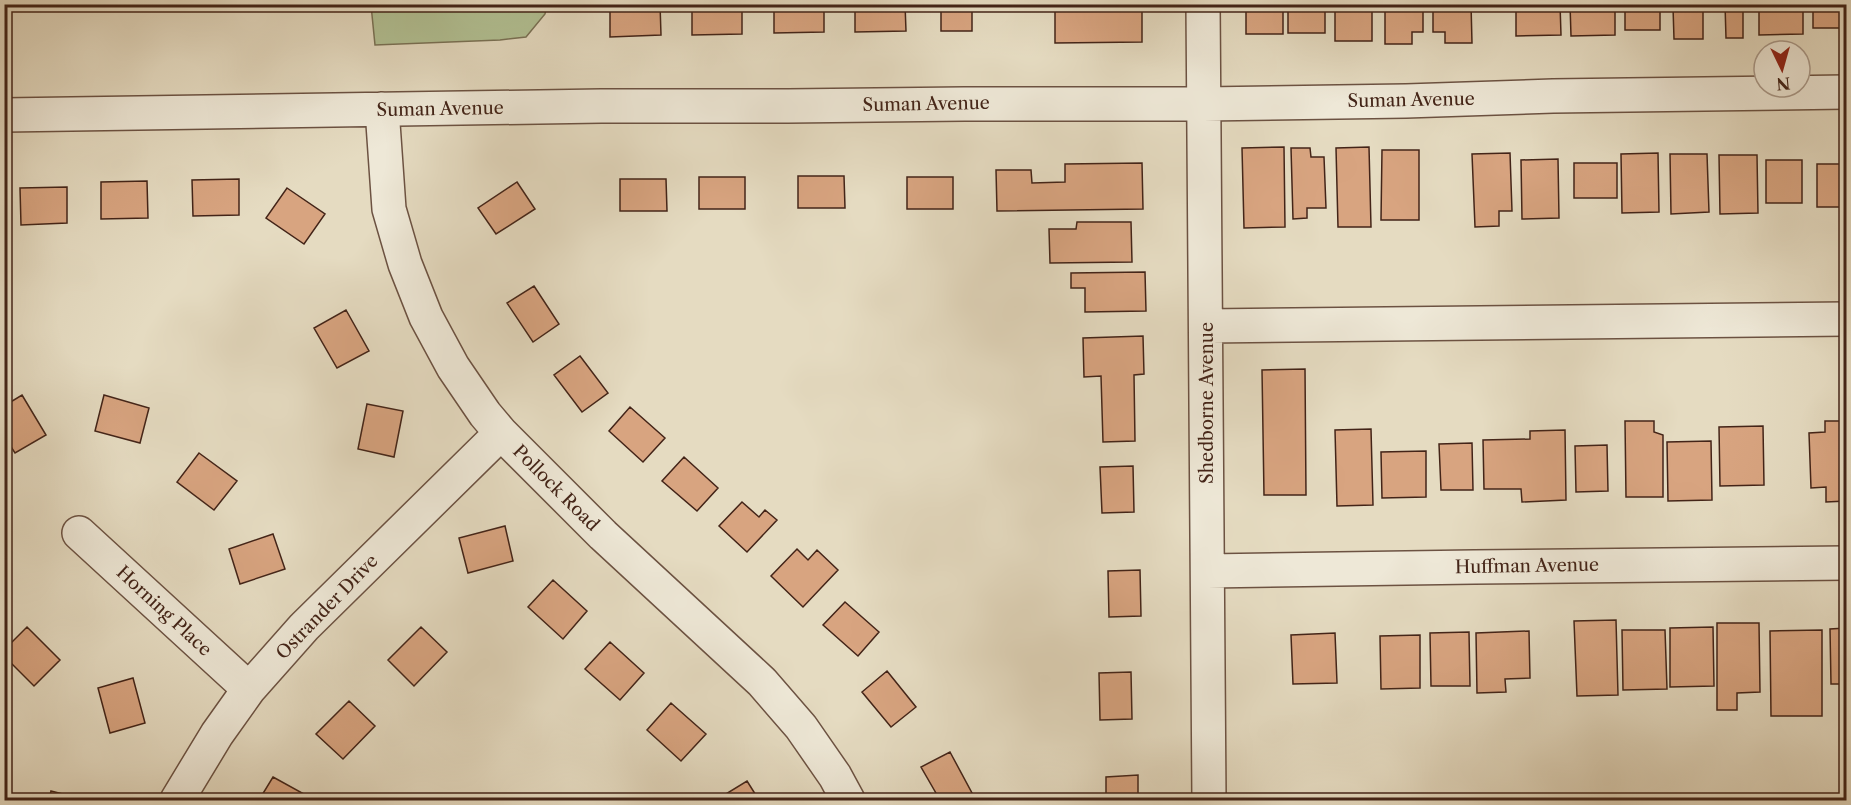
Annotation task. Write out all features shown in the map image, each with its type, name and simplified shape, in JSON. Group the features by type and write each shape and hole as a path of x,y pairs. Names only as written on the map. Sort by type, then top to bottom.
{"street":[{"name":"Shedborne Avenue","path":"1203,4 1209,801"},
{"name":"Suman Avenue","path":"4,115 964,104 1204,104 1846,92"},
{"name":"Pollock Road","path":"382,110 389,209 405,264 426,317 453,367 501,433 603,535 762,682 801,727 835,776 848,801"},
{"path":"1206,326 1846,319"},
{"name":"Ostrander Drive","path":"177,801 217,734 249,689 304,627 501,433"},
{"name":"Horning Place","path":"80,533 249,689"},
{"name":"Huffman Avenue","path":"1208,572 1846,563"}],"green space":[{"path":"371,4 547,5 545,14 526,37 375,45"}],"building":[{"path":"610,4 660,4 661,35 610,37"},
{"path":"692,4 742,4 742,34 692,35"},
{"path":"774,4 824,4 824,32 774,33"},
{"path":"855,4 905,4 906,31 855,32"},
{"path":"941,4 972,4 972,31 941,31"},
{"path":"1055,4 1142,4 1142,42 1055,43"},
{"path":"1246,4 1283,4 1283,34 1246,34"},
{"path":"1288,4 1325,4 1325,33 1288,33"},
{"path":"1335,4 1372,4 1372,41 1335,41"},
{"path":"1385,4 1423,4 1423,32 1412,32 1412,44 1385,44"},
{"path":"1433,4 1471,4 1472,43 1445,43 1445,32 1433,32"},
{"path":"1516,4 1560,4 1561,35 1516,36"},
{"path":"1570,4 1615,4 1615,35 1571,36"},
{"path":"1625,4 1660,4 1660,30 1625,30"},
{"path":"1664,4 1703,4 1703,39 1674,39 1673,7 1664,7"},
{"path":"1725,4 1743,4 1743,38 1726,38"},
{"path":"1759,4 1803,4 1803,34 1759,35"},
{"path":"1813,4 1846,4 1846,28 1813,28"},
{"path":"1284,147 1285,227 1244,228 1242,148"},
{"path":"1369,147 1371,227 1338,227 1336,148"},
{"path":"1291,148 1310,148 1311,157 1324,157 1326,208 1307,208 1307,218 1293,219"},
{"path":"1382,150 1419,150 1419,220 1381,220"},
{"path":"1510,153 1512,211 1499,211 1499,226 1475,227 1472,154"},
{"path":"1658,153 1659,212 1622,213 1621,154"},
{"path":"1670,154 1707,154 1709,212 1671,214"},
{"path":"1719,155 1757,155 1758,213 1720,214"},
{"path":"1558,159 1559,218 1522,219 1521,160"},
{"path":"1766,160 1802,160 1802,203 1766,203"},
{"path":"1142,163 1143,209 997,211 996,170 1031,170 1032,183 1065,182 1065,164"},
{"path":"1574,163 1617,163 1617,198 1574,198"},
{"path":"1817,164 1846,164 1846,207 1817,207"},
{"path":"798,176 844,176 845,208 798,208"},
{"path":"699,177 745,177 745,209 699,209"},
{"path":"907,177 953,177 953,209 907,209"},
{"path":"239,179 239,215 193,216 192,180"},
{"path":"620,179 666,179 667,211 620,211"},
{"path":"147,181 148,218 101,219 101,182"},
{"path":"517,182 535,209 496,234 478,208"},
{"path":"67,187 67,223 21,225 20,188"},
{"path":"287,188 325,214 304,244 266,218"},
{"path":"1077,222 1131,222 1132,262 1050,263 1049,229 1076,229"},
{"path":"1145,272 1146,311 1085,312 1085,288 1071,288 1071,273"},
{"path":"534,286 559,324 533,342 507,303"},
{"path":"346,310 369,351 337,368 314,328"},
{"path":"1143,336 1144,374 1134,375 1135,441 1103,442 1101,376 1084,377 1083,338"},
{"path":"580,356 608,393 582,412 554,375"},
{"path":"1305,369 1306,495 1264,495 1262,370"},
{"path":"22,395 46,435 15,453 4,436 4,406"},
{"path":"104,395 149,408 140,443 95,431"},
{"path":"367,404 403,411 394,457 358,449"},
{"path":"630,407 665,438 643,462 609,431"},
{"path":"1625,421 1654,421 1654,432 1663,435 1663,497 1626,497"},
{"path":"1825,421 1846,421 1846,501 1826,502 1826,487 1811,488 1809,433 1825,432"},
{"path":"1763,426 1764,485 1720,486 1719,427"},
{"path":"1371,429 1373,505 1337,506 1335,430"},
{"path":"1565,430 1566,500 1522,502 1521,489 1484,489 1483,440 1530,439 1530,431"},
{"path":"1711,441 1712,500 1668,501 1667,442"},
{"path":"1472,443 1473,490 1441,490 1439,444"},
{"path":"1607,445 1608,491 1576,492 1575,446"},
{"path":"1426,451 1426,497 1382,498 1381,452"},
{"path":"199,453 237,481 214,510 177,482"},
{"path":"684,457 718,488 697,511 662,481"},
{"path":"1133,466 1134,512 1102,513 1100,467"},
{"path":"742,502 759,517 765,510 777,520 747,552 719,526"},
{"path":"505,526 513,561 468,573 459,538"},
{"path":"273,534 285,569 240,584 229,549"},
{"path":"797,549 808,560 817,550 838,570 803,607 771,576"},
{"path":"1140,570 1141,616 1109,617 1108,571"},
{"path":"553,580 587,611 563,639 528,607"},
{"path":"845,602 879,632 858,656 823,625"},
{"path":"1616,620 1618,695 1577,696 1574,621"},
{"path":"1717,623 1759,623 1760,692 1737,693 1737,710 1717,710"},
{"path":"27,627 60,660 34,686 4,656 4,650"},
{"path":"421,627 447,652 414,686 388,660"},
{"path":"1713,627 1714,686 1670,687 1670,628"},
{"path":"1846,628 1846,684 1831,684 1830,629"},
{"path":"1622,630 1665,630 1667,689 1623,690"},
{"path":"1822,630 1822,716 1771,716 1770,631"},
{"path":"1529,631 1530,678 1505,679 1506,692 1477,693 1476,633"},
{"path":"1469,632 1470,686 1431,686 1430,633"},
{"path":"1335,633 1337,683 1293,684 1291,635"},
{"path":"1420,635 1420,688 1381,689 1380,636"},
{"path":"610,642 644,673 620,700 585,669"},
{"path":"887,671 916,707 891,727 862,692"},
{"path":"1131,672 1132,719 1100,720 1099,673"},
{"path":"133,678 145,723 110,733 98,688"},
{"path":"349,701 375,726 343,759 316,734"},
{"path":"671,703 706,734 681,761 647,730"},
{"path":"950,752 972,793 958,800 940,800 921,767"},
{"path":"1138,775 1138,800 1106,800 1106,777"},
{"path":"273,777 304,794 301,800 259,800"},
{"path":"747,781 759,800 716,800"},
{"path":"51,791 86,800 49,800"}]}
